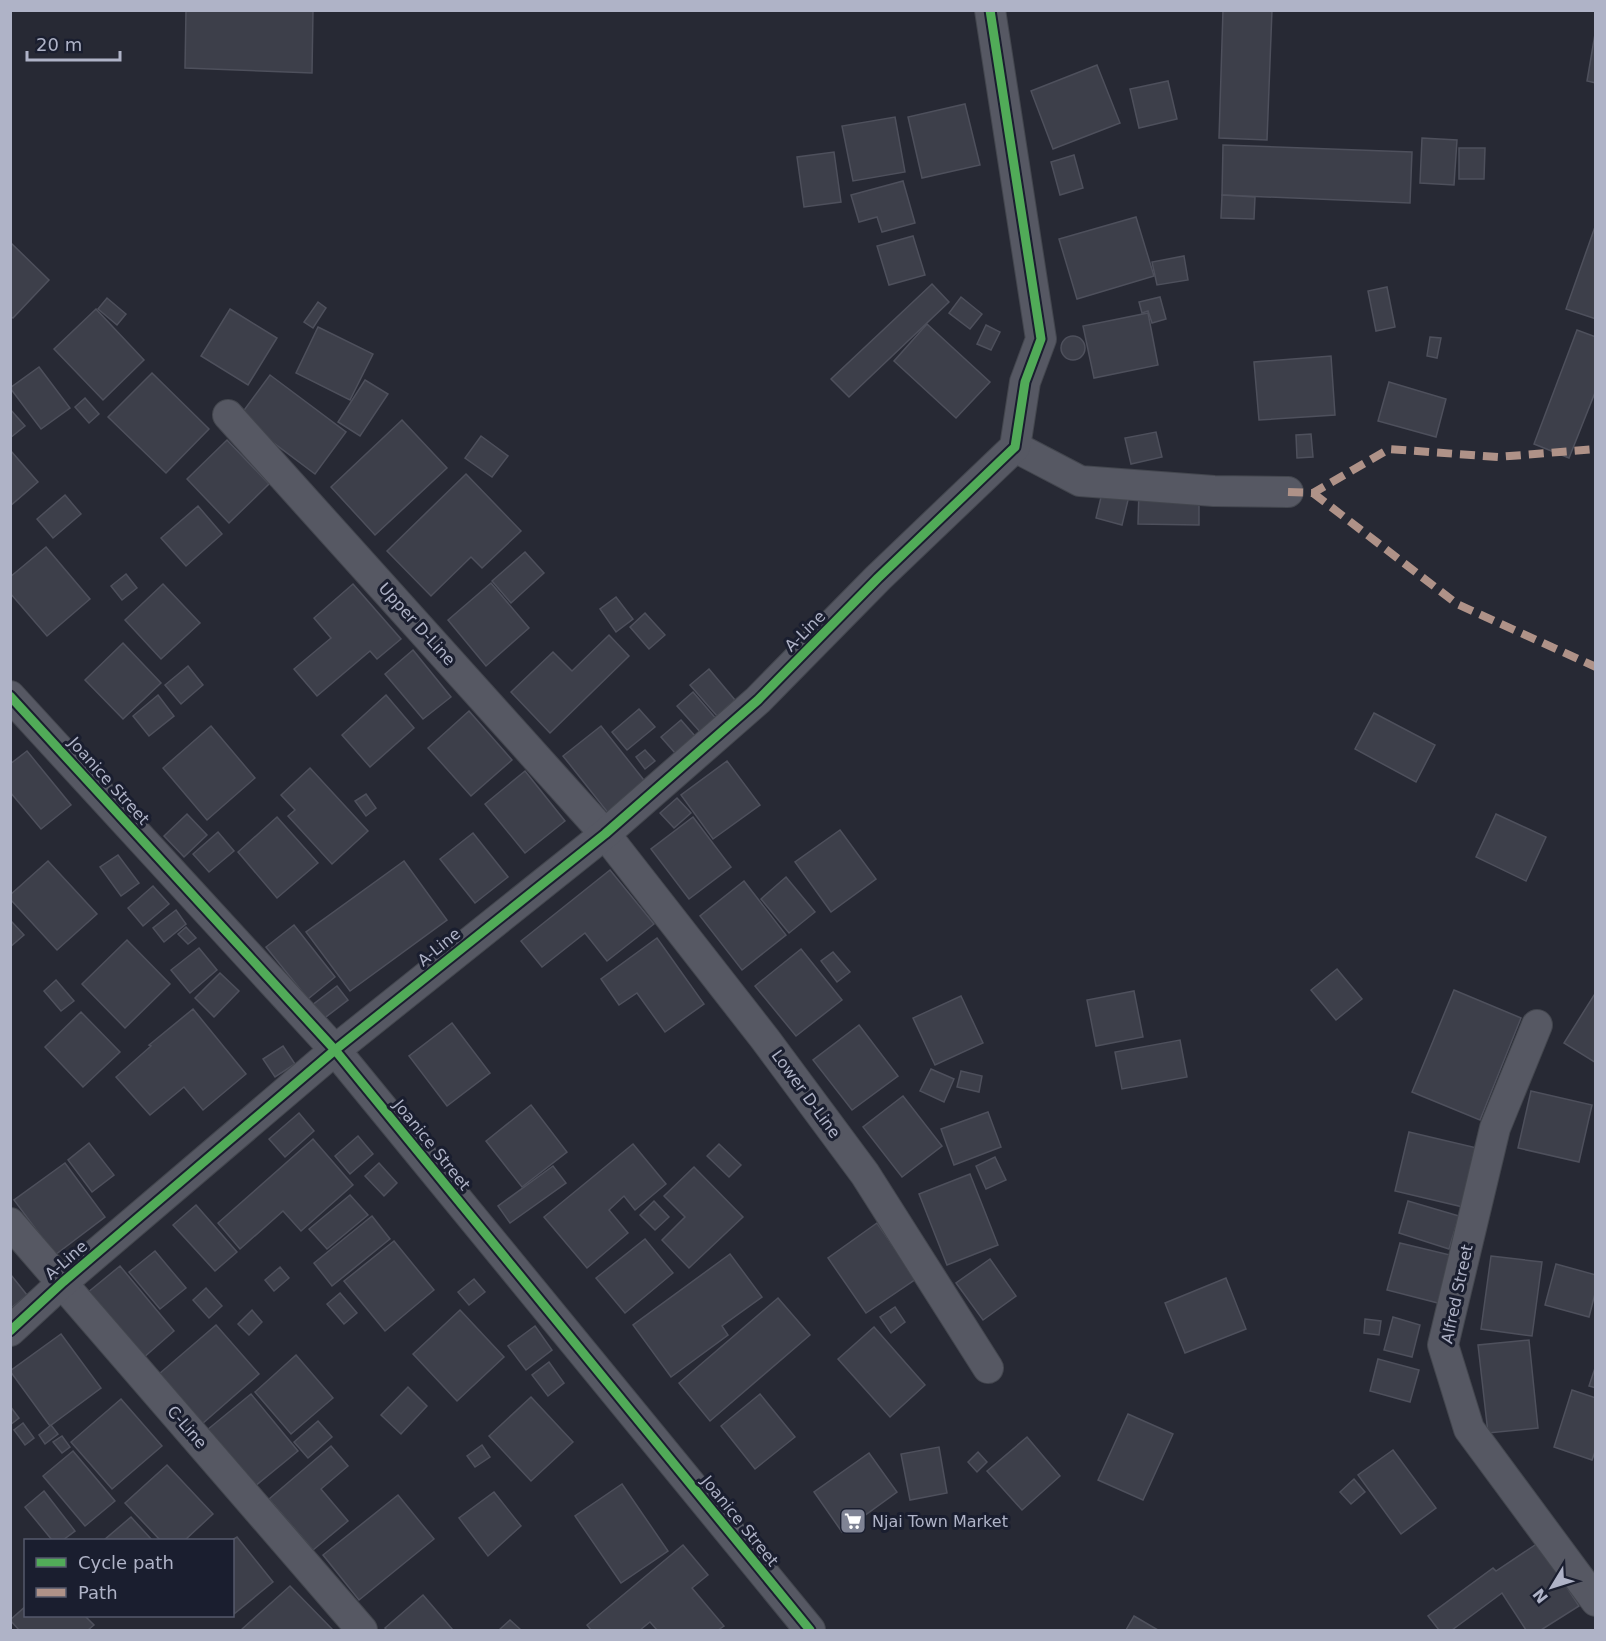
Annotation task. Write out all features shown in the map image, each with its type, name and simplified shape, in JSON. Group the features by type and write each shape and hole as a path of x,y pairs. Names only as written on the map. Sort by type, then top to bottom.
{"street":[{"path":"990,10 1041,339 1025,382 1015,447 1080,481 1214,490 1288,492"},
{"name":"Upper D-Line","path":"228,415 605,834"},
{"name":"A-Line","path":"10,1331 63,1282 335,1050 605,834 758,700 878,578 1015,447"},
{"name":"Joanice Street","path":"10,696 335,1050 810,1630"},
{"name":"Lower D-Line","path":"605,834 765,1039 865,1174 988,1368"},
{"name":"Alfred Street","path":"1537,1025 1495,1128 1443,1345 1469,1429 1596,1601"},
{"name":"C-Line","path":"10,1223 362,1630"}],"building":[{"path":"186,10 313,10 312,73 185,68"},
{"path":"1223,10 1272,10 1267,140 1219,138"},
{"path":"1596,34 1596,83 1587,81"},
{"path":"1097,65 1120,123 1053,149 1031,91"},
{"path":"1168,81 1177,119 1139,128 1130,89"},
{"path":"965,104 980,165 922,178 908,117"},
{"path":"895,117 905,172 853,181 842,126"},
{"path":"1422,138 1457,140 1454,185 1420,183"},
{"path":"1223,145 1412,152 1410,203 1222,195"},
{"path":"1459,148 1485,148 1484,179 1459,179"},
{"path":"834,152 841,202 804,207 797,157"},
{"path":"1074,155 1083,188 1060,195 1051,162"},
{"path":"903,181 915,223 882,232 877,217 859,222 851,195"},
{"path":"1222,195 1255,197 1254,219 1221,218"},
{"path":"1136,217 1154,276 1077,299 1059,239"},
{"path":"1596,224 1596,319 1566,309"},
{"path":"913,236 925,275 889,285 877,246"},
{"path":"10,242 49,280 13,318 10,316"},
{"path":"1184,256 1188,280 1157,285 1152,262"},
{"path":"932,284 949,302 849,397 831,379"},
{"path":"1387,287 1395,327 1376,331 1368,291"},
{"path":"961,297 982,314 970,329 949,313"},
{"path":"1160,297 1166,319 1152,323 1148,311 1142,313 1139,302"},
{"path":"107,298 126,314 117,325 98,309"},
{"path":"318,302 326,308 313,328 304,322"},
{"path":"96,309 144,360 103,400 54,349"},
{"path":"230,309 277,338 248,385 201,356"},
{"path":"1148,313 1158,365 1094,378 1083,326"},
{"path":"927,324 990,382 956,418 894,361"},
{"path":"986,325 1000,332 991,350 977,344"},
{"path":"318,327 373,354 350,400 296,373"},
{"path":"1577,330 1596,337 1596,390 1569,458 1534,444"},
{"path":"1073,336 1081,340 1085,348 1081,356 1073,360 1065,356 1061,348 1065,340"},
{"path":"1430,337 1441,338 1437,358 1427,356"},
{"path":"1331,356 1335,415 1259,420 1254,362"},
{"path":"39,367 70,408 41,429 10,388"},
{"path":"152,373 209,429 166,473 108,417"},
{"path":"270,375 346,432 315,474 239,417"},
{"path":"365,380 388,394 360,436 338,422"},
{"path":"1389,382 1446,399 1436,437 1378,421"},
{"path":"85,398 99,414 89,423 75,407"},
{"path":"10,409 25,426 10,438"},
{"path":"402,420 447,468 375,535 331,487"},
{"path":"1156,432 1162,457 1131,464 1125,438"},
{"path":"1311,434 1313,457 1297,458 1296,435"},
{"path":"481,436 508,456 492,477 465,458"},
{"path":"227,440 269,484 229,523 187,479"},
{"path":"10,452 38,482 10,506"},
{"path":"466,474 521,531 482,568 471,557 431,596 387,551"},
{"path":"1103,489 1129,496 1122,525 1096,518"},
{"path":"1139,490 1199,491 1199,525 1138,524"},
{"path":"65,495 81,514 53,538 37,519"},
{"path":"198,506 222,534 186,566 161,538"},
{"path":"46,547 90,599 47,636 10,593 10,577"},
{"path":"525,552 544,573 511,603 492,581"},
{"path":"126,574 137,588 122,600 111,586"},
{"path":"491,583 529,628 486,666 448,620"},
{"path":"163,584 200,623 161,659 125,620"},
{"path":"353,584 401,639 377,659 370,651 317,696 294,669 331,638 314,618"},
{"path":"616,597 633,619 616,632 600,609"},
{"path":"645,613 665,635 649,649 630,627"},
{"path":"609,635 629,656 550,733 511,692 553,652 572,671"},
{"path":"123,643 161,683 123,719 85,680"},
{"path":"413,650 451,697 423,719 385,674"},
{"path":"188,666 203,685 181,704 165,685"},
{"path":"709,669 735,700 717,716 690,685"},
{"path":"693,692 718,721 702,734 677,706"},
{"path":"158,695 174,716 149,736 133,716"},
{"path":"386,695 414,728 370,767 342,735"},
{"path":"639,709 655,727 627,750 612,732"},
{"path":"469,711 512,760 471,796 428,748"},
{"path":"1374,713 1435,745 1416,782 1355,749"},
{"path":"681,720 695,736 675,753 661,737"},
{"path":"211,726 255,778 207,820 163,768"},
{"path":"601,726 647,784 609,814 563,756"},
{"path":"645,750 655,761 645,769 636,757"},
{"path":"27,751 71,805 41,829 10,792 10,764"},
{"path":"727,761 760,805 713,839 681,795"},
{"path":"310,768 368,831 332,864 288,816 295,810 281,795"},
{"path":"525,771 565,821 525,853 485,804"},
{"path":"366,794 376,808 366,816 355,801"},
{"path":"677,798 691,813 674,828 660,813"},
{"path":"187,814 207,835 184,857 164,836"},
{"path":"1496,814 1546,837 1526,881 1476,857"},
{"path":"277,817 318,863 277,898 238,852"},
{"path":"693,817 731,867 689,899 651,849"},
{"path":"840,830 876,879 831,912 795,862"},
{"path":"218,832 234,851 209,872 193,854"},
{"path":"473,833 508,877 475,903 440,859"},
{"path":"118,855 139,883 121,896 100,867"},
{"path":"48,861 97,914 57,950 10,899 10,895"},
{"path":"404,861 447,920 350,991 306,932"},
{"path":"610,870 654,924 607,961 585,933 542,967 521,941"},
{"path":"786,877 815,912 789,933 761,899"},
{"path":"744,881 786,935 742,970 700,916"},
{"path":"153,886 169,904 143,926 128,908"},
{"path":"176,910 186,924 164,942 153,928"},
{"path":"12,922 24,935 10,947 10,924"},
{"path":"294,925 335,977 308,999 266,947"},
{"path":"186,927 196,938 188,944 178,934"},
{"path":"657,938 704,1004 665,1032 637,993 619,1005 601,979"},
{"path":"127,940 170,984 125,1028 82,984"},
{"path":"199,948 217,970 190,993 171,970"},
{"path":"801,949 842,1000 796,1036 755,986"},
{"path":"833,952 850,972 837,982 821,961"},
{"path":"1337,969 1362,999 1336,1020 1311,990"},
{"path":"220,973 239,991 214,1017 195,998"},
{"path":"56,980 74,1001 61,1011 44,991"},
{"path":"337,986 348,1000 322,1020 311,1006"},
{"path":"1454,990 1521,1018 1480,1120 1412,1092"},
{"path":"1134,991 1143,1037 1096,1046 1087,1000"},
{"path":"1596,992 1596,1063 1564,1043"},
{"path":"961,996 983,1043 935,1065 913,1018"},
{"path":"193,1009 246,1074 203,1110 184,1087 150,1115 116,1077 151,1046 149,1045"},
{"path":"81,1012 120,1052 83,1087 45,1047"},
{"path":"452,1023 490,1073 447,1106 409,1056"},
{"path":"859,1025 898,1076 852,1110 813,1060"},
{"path":"1180,1040 1187,1077 1122,1089 1115,1052"},
{"path":"283,1046 295,1064 275,1077 263,1059"},
{"path":"931,1069 954,1079 944,1102 920,1091"},
{"path":"961,1071 982,1076 979,1092 957,1087"},
{"path":"1531,1091 1592,1105 1579,1162 1518,1148"},
{"path":"903,1096 942,1146 902,1177 863,1127"},
{"path":"531,1105 567,1152 522,1187 486,1141"},
{"path":"988,1112 1001,1147 954,1165 941,1129"},
{"path":"299,1113 314,1131 285,1157 269,1139"},
{"path":"1409,1132 1477,1148 1463,1207 1395,1191"},
{"path":"358,1136 373,1154 350,1174 335,1156"},
{"path":"313,1139 353,1185 301,1231 283,1211 240,1249 218,1223"},
{"path":"89,1143 114,1175 92,1192 68,1160"},
{"path":"633,1144 666,1184 635,1210 624,1196 609,1210 628,1233 587,1268 544,1217"},
{"path":"719,1144 741,1165 729,1177 707,1156"},
{"path":"995,1157 1006,1180 986,1189 976,1166"},
{"path":"65,1163 105,1217 55,1255 14,1200"},
{"path":"379,1163 397,1183 384,1196 365,1176"},
{"path":"553,1166 566,1183 510,1223 498,1206"},
{"path":"694,1167 743,1217 689,1268 662,1240 685,1217 664,1196"},
{"path":"970,1174 998,1245 947,1265 919,1194"},
{"path":"350,1195 368,1215 327,1249 309,1229"},
{"path":"654,1201 669,1217 655,1230 640,1215"},
{"path":"1408,1201 1459,1216 1449,1249 1399,1233"},
{"path":"196,1205 237,1252 215,1271 173,1225"},
{"path":"372,1216 390,1239 332,1286 314,1263"},
{"path":"877,1223 916,1279 866,1313 828,1258"},
{"path":"645,1239 673,1273 625,1313 596,1278"},
{"path":"394,1241 434,1290 385,1331 344,1281"},
{"path":"1400,1243 1450,1255 1438,1303 1387,1290"},
{"path":"155,1251 186,1288 160,1309 129,1272"},
{"path":"730,1254 762,1297 722,1326 728,1335 671,1377 633,1325"},
{"path":"1491,1256 1542,1262 1532,1336 1481,1329"},
{"path":"990,1259 1016,1296 983,1320 956,1283"},
{"path":"1556,1264 1596,1275 1596,1290 1589,1317 1545,1305"},
{"path":"120,1266 174,1331 142,1359 87,1293"},
{"path":"280,1267 289,1278 274,1291 265,1280"},
{"path":"10,1276 27,1295 10,1309"},
{"path":"1226,1278 1246,1329 1185,1353 1165,1303"},
{"path":"474,1279 485,1292 469,1305 458,1292"},
{"path":"206,1288 222,1306 209,1318 193,1300"},
{"path":"340,1293 357,1313 344,1324 327,1304"},
{"path":"778,1298 810,1335 710,1421 679,1383"},
{"path":"895,1307 905,1322 891,1333 880,1317"},
{"path":"252,1310 262,1322 249,1335 238,1324"},
{"path":"460,1310 504,1357 457,1401 413,1354"},
{"path":"1393,1317 1420,1325 1412,1357 1384,1350"},
{"path":"1365,1319 1381,1321 1379,1335 1364,1333"},
{"path":"216,1325 259,1374 202,1424 159,1374"},
{"path":"535,1326 552,1350 526,1370 508,1346"},
{"path":"874,1327 925,1385 890,1417 838,1359"},
{"path":"61,1334 101,1388 50,1426 10,1371"},
{"path":"1529,1340 1538,1428 1488,1433 1478,1345"},
{"path":"296,1355 333,1398 291,1434 255,1392"},
{"path":"1378,1359 1419,1370 1410,1402 1370,1391"},
{"path":"549,1362 564,1383 548,1396 532,1375"},
{"path":"1596,1368 1596,1388 1589,1386"},
{"path":"408,1387 427,1406 401,1434 381,1415"},
{"path":"1572,1390 1596,1398 1596,1449 1592,1460 1554,1447"},
{"path":"251,1394 298,1451 254,1487 207,1430"},
{"path":"760,1394 795,1437 755,1469 721,1426"},
{"path":"531,1397 573,1442 531,1481 489,1436"},
{"path":"121,1399 162,1446 112,1489 71,1442"},
{"path":"10,1406 19,1418 10,1425"},
{"path":"1128,1414 1173,1434 1143,1500 1098,1480"},
{"path":"318,1421 332,1437 308,1458 294,1442"},
{"path":"23,1423 34,1438 25,1445 14,1430"},
{"path":"51,1425 58,1434 45,1444 39,1435"},
{"path":"62,1436 70,1447 62,1453 53,1442"},
{"path":"1027,1437 1060,1476 1022,1510 987,1471"},
{"path":"482,1445 490,1457 475,1467 467,1456"},
{"path":"331,1446 348,1466 321,1489 348,1521 313,1550 269,1499"},
{"path":"939,1447 947,1493 910,1500 901,1454"},
{"path":"1393,1450 1436,1508 1401,1534 1358,1475"},
{"path":"73,1451 115,1501 85,1526 43,1476"},
{"path":"978,1452 987,1462 977,1472 968,1462"},
{"path":"869,1453 897,1492 842,1532 814,1492"},
{"path":"167,1465 213,1514 186,1539 159,1539 125,1503"},
{"path":"1354,1479 1365,1492 1351,1504 1340,1492"},
{"path":"622,1484 668,1551 621,1583 575,1516"},
{"path":"44,1491 75,1531 64,1539 51,1539 25,1507"},
{"path":"494,1492 521,1526 488,1556 459,1518"},
{"path":"398,1495 434,1539 359,1600 323,1555"},
{"path":"131,1517 151,1539 105,1539"},
{"path":"237,1537 273,1582 234,1614 234,1539"},
{"path":"1538,1543 1579,1606 1541,1630 1526,1630 1502,1593 1452,1630 1439,1630 1428,1616 1493,1568 1496,1571"},
{"path":"683,1545 708,1575 692,1588 724,1626 718,1630 657,1630 650,1622 640,1630 591,1630 587,1625"},
{"path":"290,1586 333,1630 241,1630"},
{"path":"423,1595 453,1630 387,1630 385,1628"},
{"path":"24,1608 24,1617 86,1617 94,1625 88,1630 19,1630 10,1620"},
{"path":"1134,1616 1158,1630 1126,1630"},
{"path":"510,1620 521,1630 499,1630"}],"marked path":[{"path":"1288,492 1313,493 1389,449 1498,457 1596,449"},
{"path":"1313,493 1457,604 1596,667"}],"cycle path":[{"path":"10,1331 63,1282 335,1050 605,834 758,700 878,578 1015,447 1025,382 1041,339 990,10"},
{"path":"10,696 335,1050 810,1630"}],"place":[{"name":"Njai Town Market","path":"853,1521"}]}
